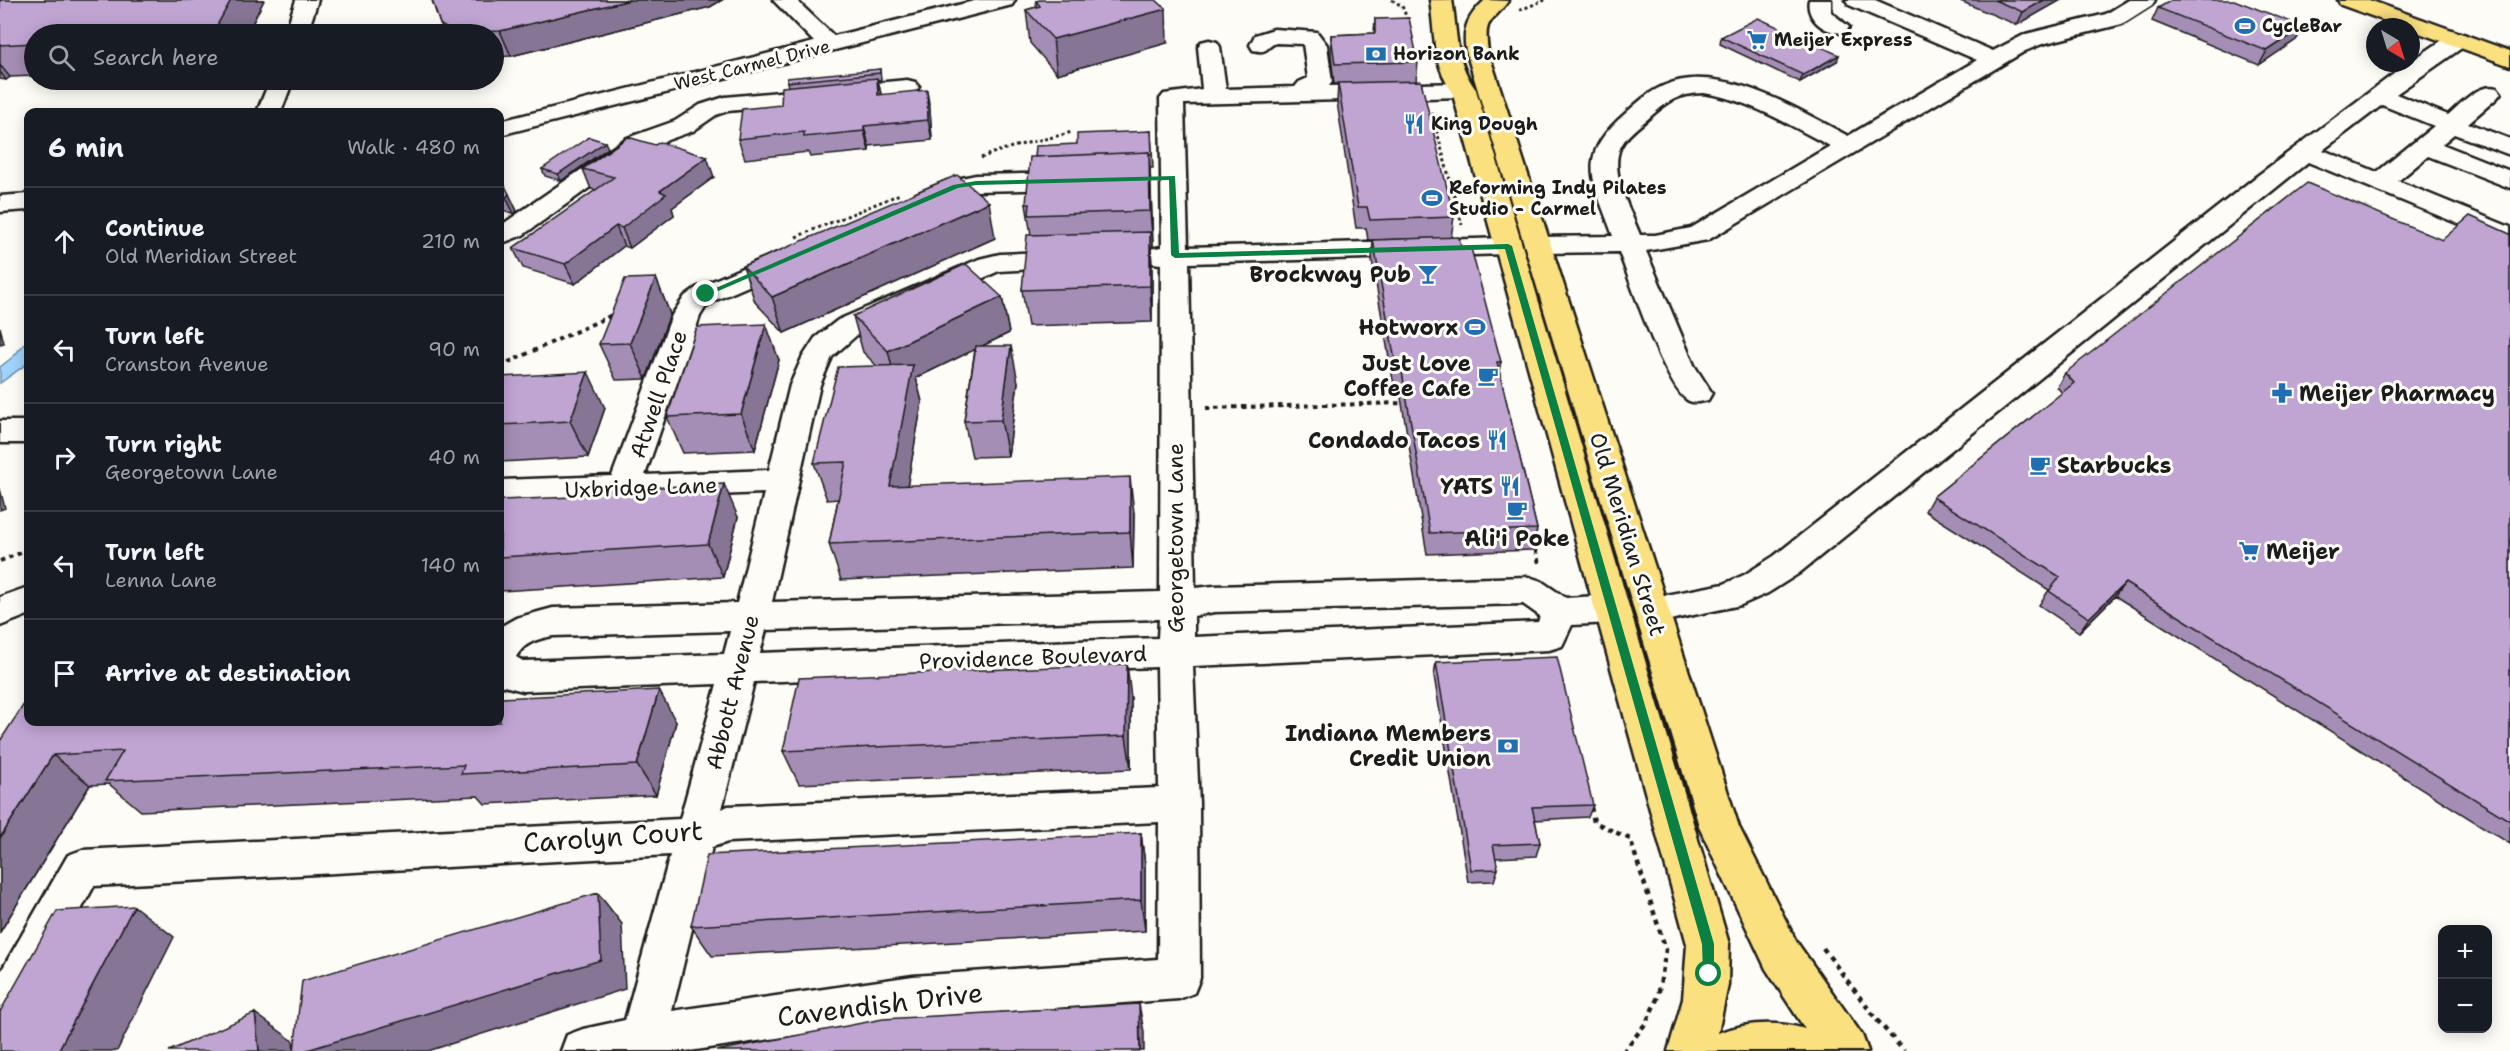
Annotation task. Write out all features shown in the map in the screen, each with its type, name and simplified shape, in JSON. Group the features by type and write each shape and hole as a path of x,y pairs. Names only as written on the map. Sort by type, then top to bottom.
{"main road":[{"name":"Old Meridian Street","path":"1441,0 1447,53 1455,81 1464,90 1523,246 1651,610 1720,829 1781,955 1846,1051"},
{"path":"2349,0 2510,59"},
{"name":"Old Meridian Street","path":"1496,3 1480,15 1473,34 1611,609 1708,944 1707,992 1690,1051"},
{"path":"1729,1051 1764,1045 1806,1051"}],"street":[{"path":"299,24 307,0"},
{"path":"784,0 830,45"},
{"name":"West Carmel Drive","path":"504,127 1004,0"},
{"path":"1820,0 1818,9 1821,16 1838,27"},
{"path":"1128,257 1629,244 1677,240 1708,230 2025,41 2114,19 2144,0"},
{"path":"1862,1 1993,59"},
{"path":"1261,45 1263,40 1274,36 1304,36 1312,88"},
{"path":"1651,610 1729,596 1756,584 1786,565 2306,152 2458,40"},
{"path":"1209,47 1215,96 1312,88 1464,90"},
{"path":"504,234 514,230 636,143 684,126 708,110 725,104 907,87"},
{"path":"1697,393 1686,381 1679,365 1629,244 1610,186 1605,159 1614,137 1655,100 1671,90 1683,87 1711,87 1748,95 1849,146"},
{"path":"270,108 277,90"},
{"path":"2380,183 2489,93"},
{"name":"Georgetown Lane","path":"1179,978 1179,804 1175,605 1178,575 1175,255 1159,178 1172,99 1215,96"},
{"path":"2379,96 2510,148"},
{"path":"2426,146 2510,180"},
{"path":"2306,152 2510,237"},
{"path":"902,210 956,186 976,183 1101,180"},
{"path":"0,204 24,202"},
{"name":"Atwell Place","path":"624,488 686,315 695,302 706,294 815,247"},
{"name":"Abbott Avenue","path":"639,1044 739,668 804,385 818,351 833,336 894,305 989,265 1000,262 1093,258"},
{"path":"0,432 24,432"},
{"name":"Uxbridge Lane","path":"504,492 783,481"},
{"path":"504,642 515,632 543,623 752,615 1175,605 1214,599 1529,590 1560,612 1611,609"},
{"path":"0,612 24,602"},
{"name":"Providence Boulevard","path":"504,670 508,673 523,676 1549,636 1560,612"},
{"name":"Carolyn Court","path":"0,1015 82,868 695,836 728,824 1179,804"},
{"name":"Cavendish Drive","path":"582,1051 639,1044 695,1028 913,998 1179,978"}],"path":[{"path":"1392,0 1405,10 1410,26"},
{"path":"1496,3 1545,0"},
{"path":"1430,105 1462,225 1469,231"},
{"path":"1175,409 1408,403"},
{"path":"1533,539 1538,562 1545,568"},
{"path":"0,561 24,552"},
{"path":"1589,800 1594,822 1630,839 1666,950 1658,997 1647,1023 1624,1051"},
{"path":"1821,945 1876,1019 1904,1051"}],"water":[{"path":"24,344 24,366 0,383 0,367"}],"building":[{"path":"0,0 231,0 218,24 24,24 24,44 0,45"},
{"path":"432,0 630,0 504,30 504,24 440,24"},
{"path":"1156,0 1166,9 1053,39 1026,10 1040,6 1036,1"},
{"path":"1994,0 2044,0 2023,12"},
{"path":"2172,0 2234,0 2304,27 2267,51 2158,8"},
{"path":"1409,18 1418,62 1335,64 1331,35 1375,33 1375,19"},
{"path":"1758,18 1839,55 1803,75 1721,37"},
{"path":"880,69 880,73 787,82 787,78"},
{"path":"877,78 878,95 927,90 928,120 864,126 864,131 804,137 804,132 738,139 742,109 781,105 782,87"},
{"path":"1421,81 1454,217 1370,220 1367,207 1358,207 1338,83"},
{"path":"1151,131 1152,154 1149,152 1035,157 1036,146 1077,144 1077,134"},
{"path":"589,137 605,142 558,174 542,169"},
{"path":"628,137 655,145 660,142 707,157 660,191 666,194 622,228 616,226 565,264 513,248 614,177 583,169"},
{"path":"1149,152 1150,211 1029,215 1030,204 1026,204 1030,157"},
{"path":"957,175 989,202 772,297 743,266"},
{"name":"Meijer","path":"2307,183 2442,240 2470,216 2510,234 2510,821 2125,583 2089,618 2049,591 2060,577 1933,497 2074,383 2065,373"},
{"path":"504,184 509,194 504,196"},
{"path":"1150,232 1150,286 1022,290 1027,235"},
{"path":"1459,237 1461,248 1471,248 1501,362 1497,362 1537,529 1430,533 1401,366 1396,366 1373,240"},
{"path":"966,264 1002,297 888,351 853,316"},
{"path":"656,278 630,343 599,344 625,279"},
{"path":"766,324 741,414 667,417 697,327"},
{"path":"976,346 1011,346 1001,420 964,421"},
{"path":"913,365 890,486 1130,477 1130,532 829,544 846,462 814,463 838,367"},
{"path":"588,372 570,421 504,425 504,377"},
{"path":"724,484 708,544 504,557 504,500 573,497 575,491"},
{"name":"Indiana Members Credit Union","path":"1557,657 1593,805 1532,807 1540,843 1493,845 1498,869 1471,870 1436,662"},
{"path":"1127,664 1126,736 783,751 799,678"},
{"path":"659,690 637,765 461,774 464,765 105,781 123,751 53,755 0,838 0,741 24,704 24,726 504,726 504,698"},
{"path":"1141,833 1141,900 691,926 707,855"},
{"path":"598,893 601,960 304,1051 294,1051 302,981"},
{"path":"134,906 58,1051 0,1051 0,1012 57,911"},
{"path":"1139,1004 1140,1051 716,1051 883,1019"},
{"path":"255,1013 259,1051 169,1051"}],"place":[{"name":"CycleBar","path":"2245,26"},
{"name":"Meijer Express","path":"1757,40"},
{"name":"Horizon Bank","path":"1376,54"},
{"name":"King Dough","path":"1414,124"},
{"name":"Reforming Indy Pilates Studio - Carmel","path":"1432,198"},
{"name":"Brockway Pub","path":"1428,274"},
{"name":"Hotworx","path":"1475,327"},
{"name":"Just Love Coffee Cafe","path":"1488,376"},
{"name":"Meijer Pharmacy","path":"2282,393"},
{"name":"Condado Tacos","path":"1497,440"},
{"name":"Starbucks","path":"2040,465"},
{"name":"YATS","path":"1510,486"},
{"name":"Ali'i Poke","path":"1517,510"},
{"name":"Meijer","path":"2249,551"},
{"name":"Indiana Members Credit Union","path":"1508,746"}],"route":[{"path":"706,294 956,186 976,183 1172,177 1175,255 1508,246 1708,944 1709,974"}]}
